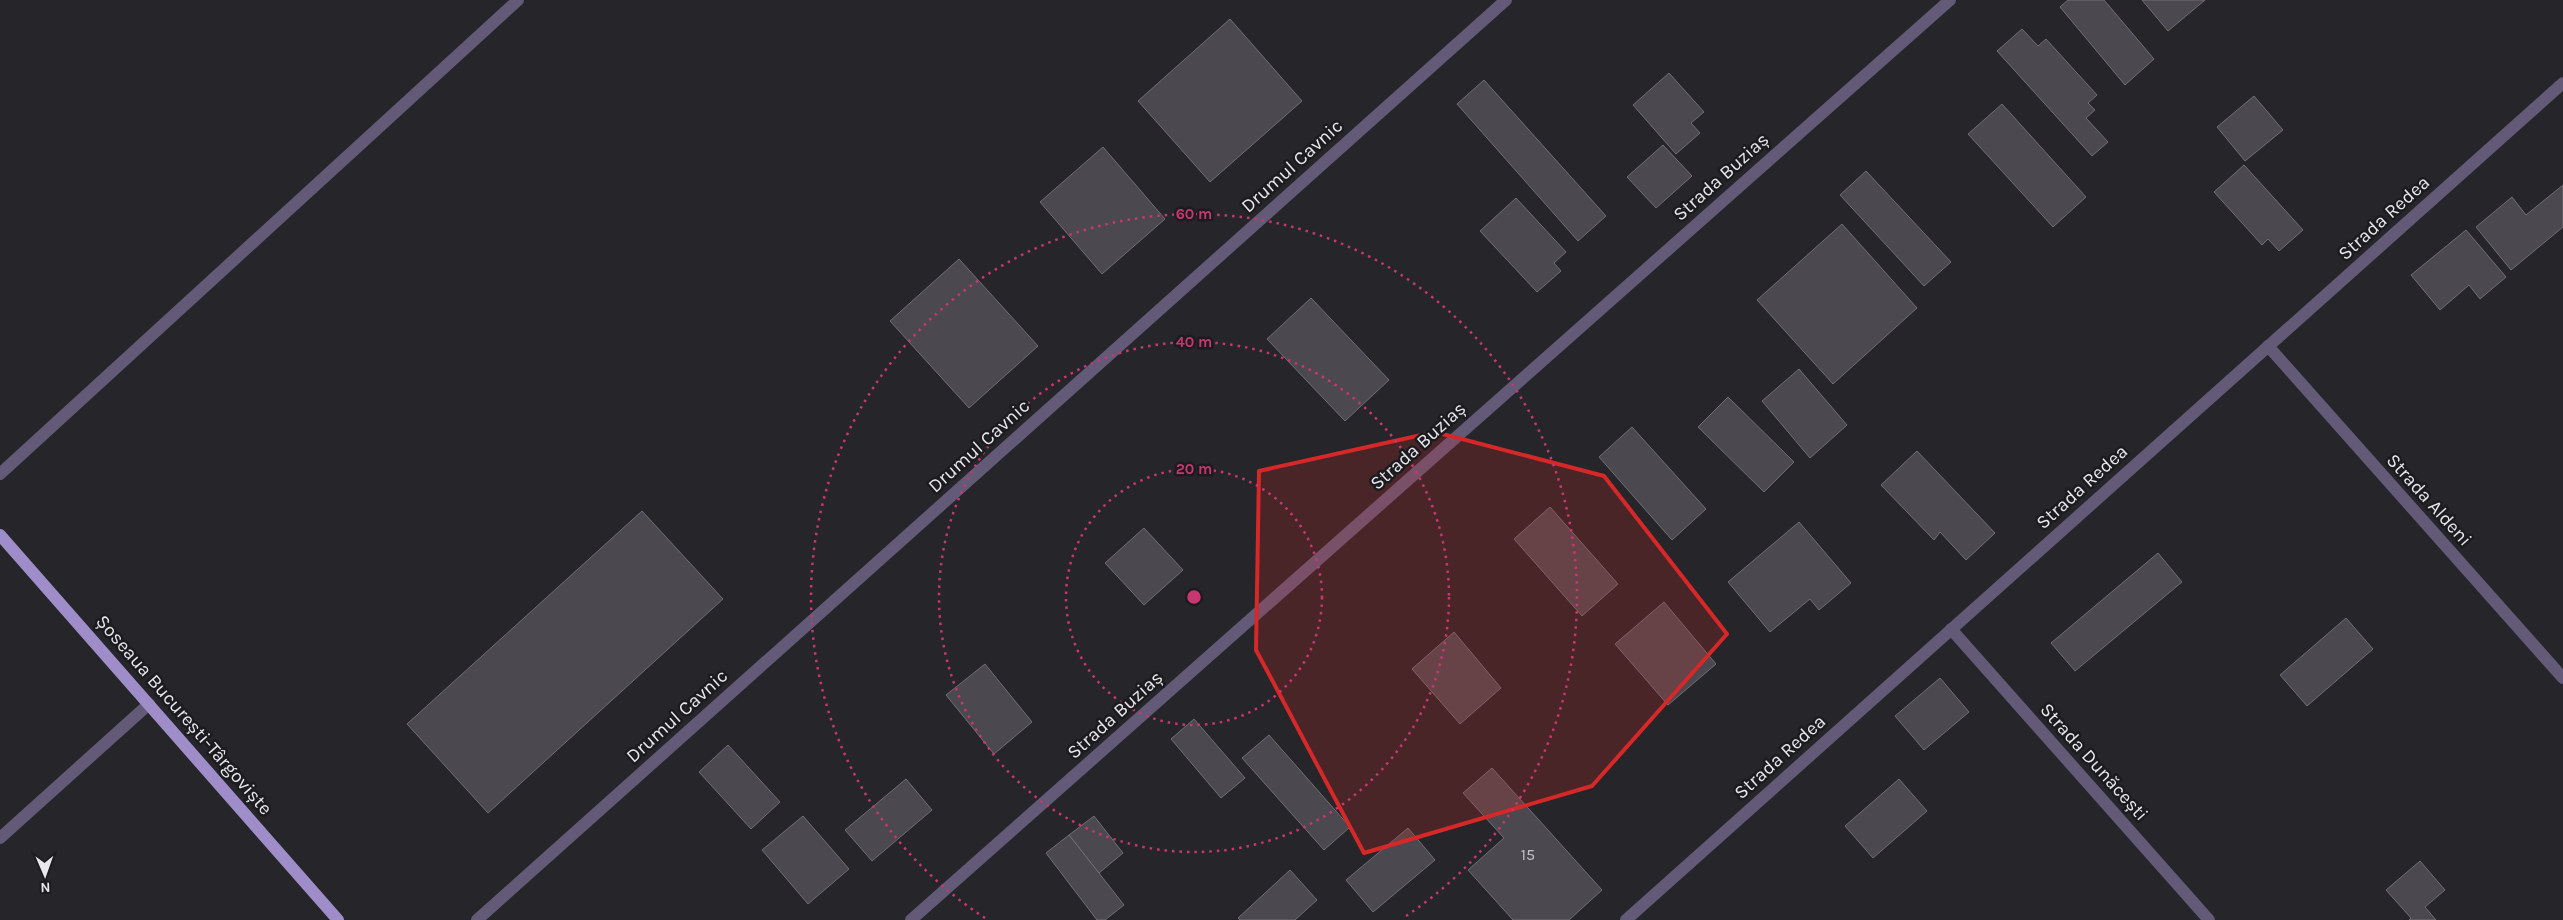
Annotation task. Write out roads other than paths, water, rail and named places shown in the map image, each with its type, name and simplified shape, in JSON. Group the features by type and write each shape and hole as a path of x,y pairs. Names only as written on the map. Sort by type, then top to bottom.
{"main road":[{"name":"Șoseaua București-Târgoviște","path":"0,534 338,920"}],"street":[{"path":"0,474 518,0"},
{"name":"Drumul Cavnic","path":"477,920 1506,0"},
{"name":"Strada Buziaș","path":"912,920 1950,0"},
{"name":"Strada Redea","path":"1628,919 2563,83"},
{"name":"Strada Aldeni","path":"2268,346 2563,678"},
{"name":"Strada Dunăcești","path":"1951,629 2209,920"},
{"path":"0,838 149,704"}]}
